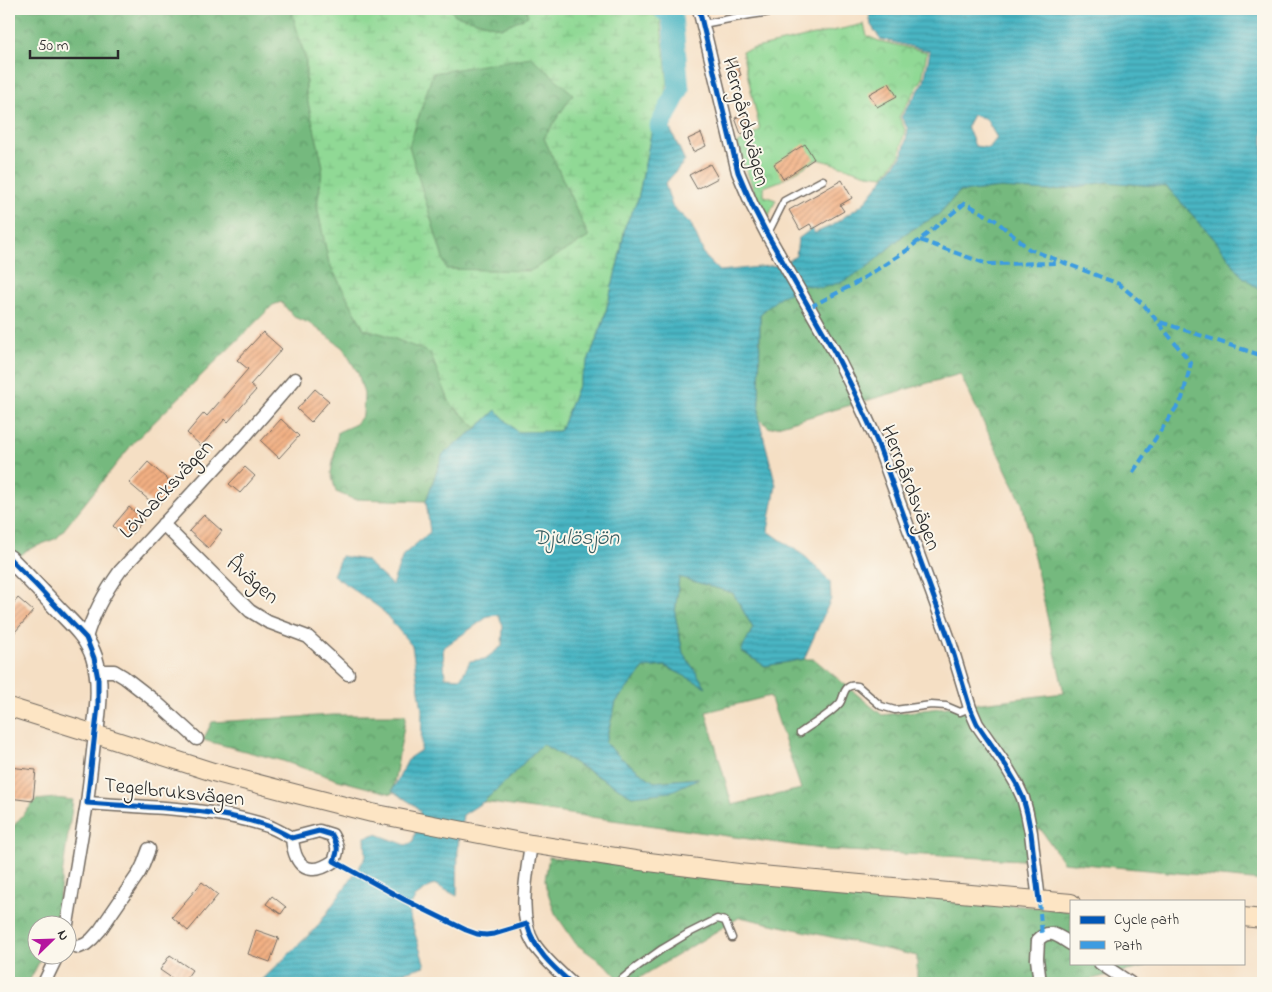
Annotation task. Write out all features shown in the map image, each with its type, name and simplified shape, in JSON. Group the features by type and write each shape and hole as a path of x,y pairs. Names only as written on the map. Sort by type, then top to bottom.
{"main road":[{"path":"9,707 213,772 365,811 532,844 738,874 1070,903"},
{"path":"1244,917 1263,919"}],"street":[{"name":"Herrgårdsvägen","path":"699,9 738,172 767,234 852,385 876,439 950,642 970,708 977,724 1006,766 1023,798 1028,813 1039,901"},
{"name":"Lövbacksvägen","path":"86,638 90,621 103,594 120,571 246,435 295,379"},
{"name":"Åvägen","path":"163,524 250,611 268,622 308,637 348,674"},
{"path":"9,558 86,638 94,658 98,679 95,734"},
{"path":"97,671 114,671 124,677 155,701 196,739"},
{"name":"Tegelbruksvägen","path":"95,734 87,803 210,813 239,818 270,827 292,838"},
{"path":"70,914 87,803"},
{"path":"532,844 525,899 525,912 529,932 534,943 550,964 571,983"},
{"path":"78,947 89,942 96,935 139,873 148,849"},
{"path":"1040,983 1037,946 1042,935 1050,933 1070,943"},
{"path":"44,983 53,964"},
{"path":"1102,964 1130,983"}],"lane":[{"path":"703,24 792,9"},
{"path":"767,234 784,201 823,180"},
{"path":"800,732 839,704 845,690 849,686 854,685 858,686 881,706 895,710 931,705 946,706 960,712 970,708"},
{"path":"616,983 662,949 717,919 725,920 732,938"}],"green space":[{"path":"9,9 291,9 306,61 306,94 323,166 317,206 329,263 364,329 383,334 431,353 450,403 477,428 443,454 426,501 353,499 336,492 331,473 338,432 356,424 363,415 364,394 358,373 343,348 311,324 294,317 281,302 273,305 134,442 57,538 27,550 9,565"},
{"path":"291,9 450,9 455,15 501,28 528,16 526,9 633,9 660,17 668,84 652,129 638,199 625,226 603,323 560,431 517,432 496,410 477,428 450,403 430,353 383,334 364,329 329,263 317,206 323,166 306,94 306,61","holes":["531,57 573,94 544,138 589,237 530,271 446,269 409,146 433,73"]},
{"path":"450,9 526,9 529,16 501,28 455,15"},
{"path":"864,24 867,36 879,41 927,52 922,80 899,117 905,129 900,155 884,176 867,174 818,159 780,181 764,187 764,196 776,200 767,219 761,211 737,144 760,130 742,51"},
{"path":"531,56 573,94 544,138 589,237 530,271 446,269 409,146 433,73"},
{"path":"1107,182 1167,187 1218,243 1241,275 1263,293 1263,881 1063,862 1040,828 1022,860 828,850 483,802 542,744 632,796 697,778 654,782 621,758 605,743 616,702 644,668 665,666 705,686 683,653 675,614 679,577 733,593 753,628 741,651 765,666 814,659 882,715 1064,693 1022,503 960,374 770,428 759,419 760,314 781,295 795,291 804,285 822,287 865,269 906,233 938,215 959,192 1001,188 1049,191","holes":["770,696 801,789 732,805 706,712"]},
{"path":"334,715 406,715 392,794 338,780 283,761 203,740 212,722"},
{"path":"55,798 73,800 56,914 28,914 28,964 38,964 28,983 9,983 9,831 36,800"},
{"path":"549,857 1070,911 1070,964 1148,964 1140,968 1074,983 917,983 917,956 740,917 631,983 623,983 608,967 576,944 555,913 545,879"}],"water":[{"name":"Djulösjön","path":"916,9 1263,9 1263,293 1241,275 1218,243 1167,187 1107,182 1049,191 1001,188 959,192 938,215 906,233 865,269 842,282 822,288 804,285 795,291 781,296 760,314 759,419 776,485 768,531 806,557 830,582 831,599 804,659 765,666 741,651 753,628 733,593 679,577 675,614 683,653 706,687 665,666 644,668 616,702 605,743 621,758 654,782 699,778 670,792 632,796 542,744 483,802 463,815 458,846 457,896 434,884 416,896 408,911 425,966 367,983 259,983 317,927 366,857 365,837 376,834 406,845 413,842 420,812 416,806 392,791 409,758 421,750 422,710 412,646 381,609 333,575 341,556 365,560 392,585 403,555 430,532 426,501 443,454 477,428 496,410 517,432 560,431 603,323 625,226 638,199 652,129 660,126 669,126 685,161 665,184 672,206 691,224 705,256 720,271 779,265 796,256 798,239 811,229 815,233 831,226 863,204 903,154 908,129 901,117 924,82 930,51 880,39 871,25 869,13","holes":["973,115 986,119 997,138 989,148 975,146 967,126","498,615 503,625 502,646 485,659 470,661 461,678 445,677 443,648 489,616"]}],"building":[{"path":"736,61 741,75 732,78 727,64"},
{"path":"889,83 897,96 877,107 869,94"},
{"path":"744,115 750,131 741,134 735,118"},
{"path":"701,133 706,146 693,152 688,139"},
{"path":"805,144 814,159 783,179 774,164"},
{"path":"710,164 718,178 697,189 689,175"},
{"path":"842,180 852,198 840,205 844,211 813,229 810,224 800,230 789,210"},
{"path":"263,332 282,349 250,385 256,390 228,422 225,419 201,446 187,433 204,413 207,416 248,369 237,360"},
{"path":"315,389 329,401 311,422 297,409"},
{"path":"281,419 299,436 279,458 261,441"},
{"path":"148,462 175,486 157,507 129,483"},
{"path":"245,467 255,476 240,493 229,484"},
{"path":"129,507 144,520 127,539 113,526"},
{"path":"204,515 222,531 208,548 189,531"},
{"path":"18,598 33,611 9,639 9,609"},
{"path":"9,767 36,770 33,801 9,798"},
{"path":"202,882 218,895 188,931 172,917"},
{"path":"272,896 286,907 281,914 266,904"},
{"path":"256,930 279,938 270,962 248,954"},
{"path":"170,955 192,970 183,983 179,983 160,970"}],"waterway":[{"path":"660,126 679,89 672,16 663,9"}],"marked path":[{"path":"810,307 854,284 906,251 965,203 995,220 1029,249 1119,284 1143,304 1157,321 1263,356"},
{"path":"920,240 987,264 1058,263"},
{"path":"1133,472 1182,399 1191,363 1157,321"},
{"path":"1039,901 1042,935"}],"cycle path":[{"path":"699,9 738,172 767,234 834,351 876,439 950,642 970,708 977,724 1006,766 1023,798 1031,833 1039,901"},
{"path":"9,558 86,638 94,658 98,679 98,706 87,803 179,809 224,815 268,826 292,838 319,831 332,835 337,848 334,861 405,900 466,930 486,935 527,924 539,950 571,983"}]}
